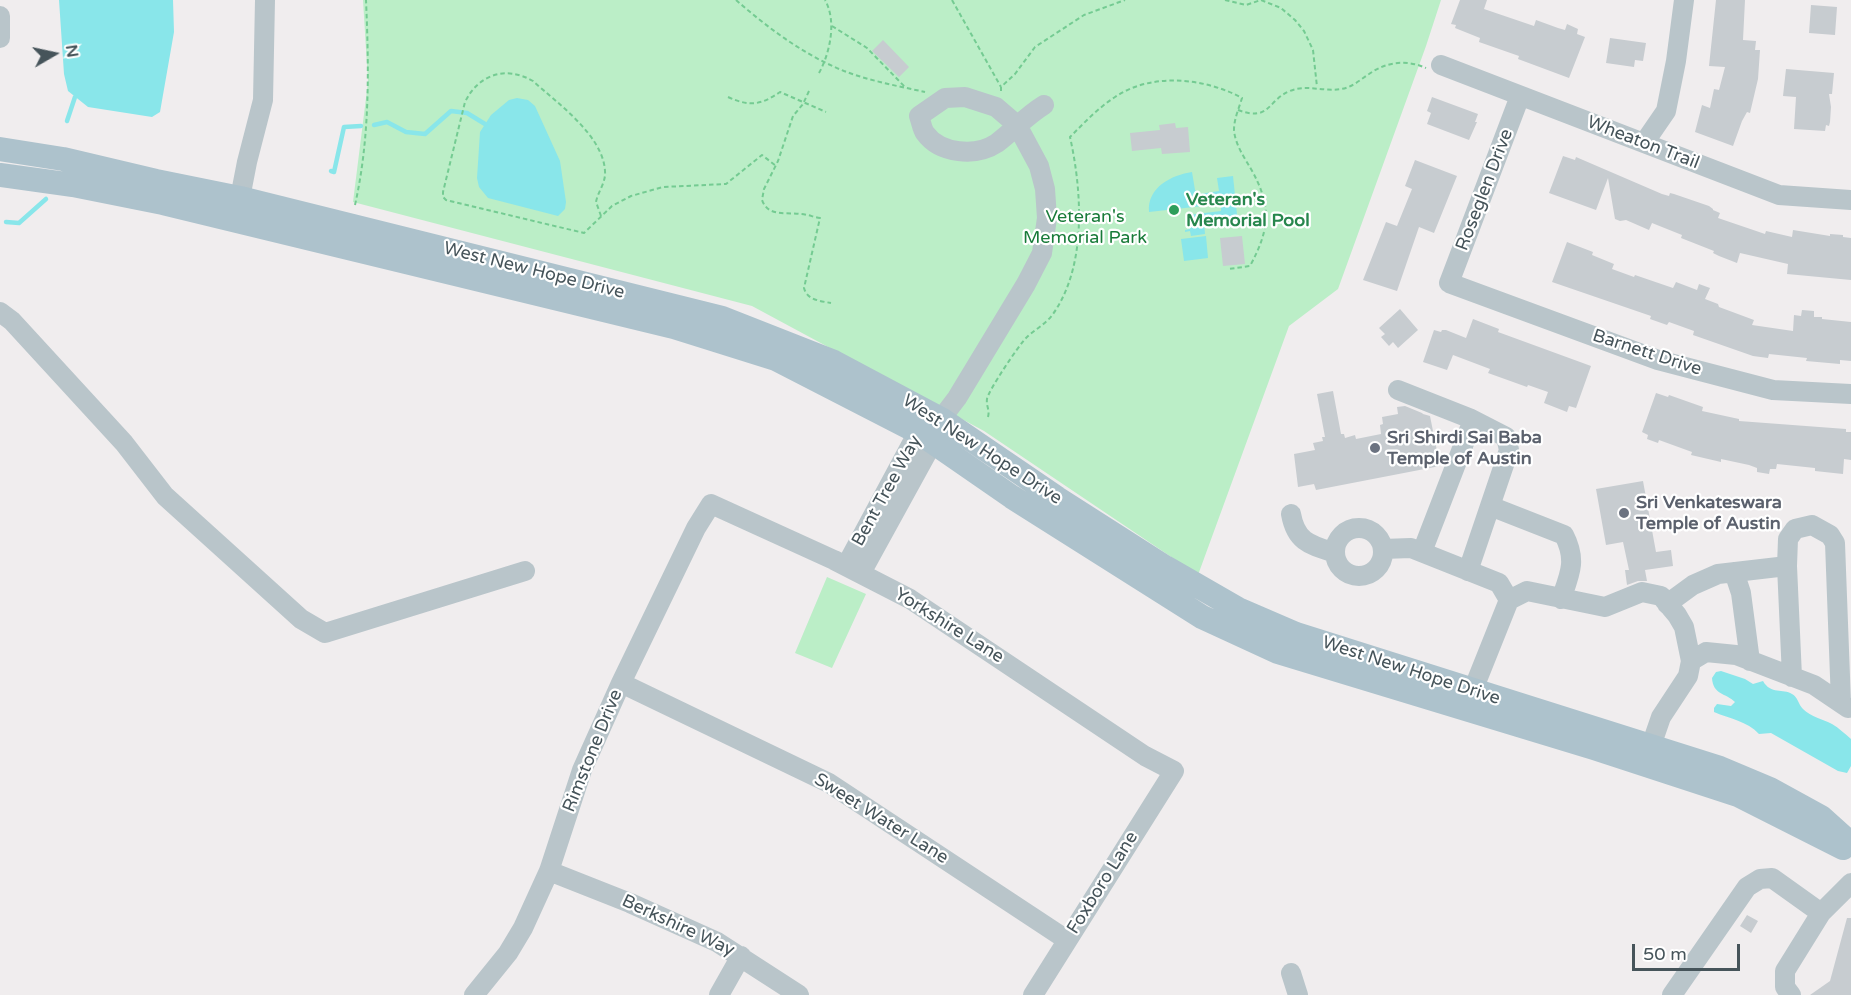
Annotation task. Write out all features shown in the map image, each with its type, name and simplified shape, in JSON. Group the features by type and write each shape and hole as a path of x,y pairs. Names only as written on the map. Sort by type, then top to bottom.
{"main road":[{"name":"West New Hope Drive","path":"0,149 63,159 240,198 722,318 834,362 941,419 1057,498 1165,567 1238,609 1296,634 1720,768 1770,789 1821,817 1851,844"},
{"name":"West New Hope Drive","path":"0,175 73,184 164,203 707,336 776,359 925,437 1012,497 1193,612 1278,652 1594,748 1738,795 1851,852"}],"street":[{"path":"240,198 263,100 265,0"},
{"path":"1644,143 1666,111 1676,61 1684,0"},
{"path":"0,17 0,38"},
{"name":"Wheaton Trail","path":"1437,69 1520,96 1779,195 1851,200"},
{"name":"Roseglen Drive","path":"1449,283 1520,96"},
{"path":"941,419 963,388 1026,284 1042,253 1047,218 1045,189 1039,166 1017,125 1044,105"},
{"path":"0,154 0,175"},
{"name":"Barnett Drive","path":"1449,283 1658,360 1773,390 1851,394"},
{"path":"0,312 12,321 124,443 165,496 301,620 325,633 525,571"},
{"path":"1398,390 1473,420 1506,437 1509,450 1468,570"},
{"name":"Bent Tree Way","path":"853,569 925,437 941,419"},
{"path":"1422,552 1473,420"},
{"name":"Yorkshire Lane","path":"711,504 853,569 935,615 1145,756 1174,771"},
{"name":"Rimstone Drive","path":"474,995 508,953 523,928 549,871 582,770 696,528 711,504"},
{"path":"1490,506 1563,535 1568,544 1573,567 1561,598"},
{"path":"1291,514 1293,525 1300,539 1335,553"},
{"path":"1792,677 1788,539 1795,529 1812,525 1830,535 1835,543 1846,707"},
{"path":"1361,527 1376,534 1383,549 1380,564 1375,570 1361,576 1354,576 1341,568 1335,553 1339,538 1352,528 1361,527"},
{"path":"1383,549 1411,548 1468,570 1499,583 1509,600"},
{"path":"1667,604 1693,585 1718,574 1787,566"},
{"path":"1734,572 1741,593 1750,661"},
{"path":"1473,690 1509,600 1527,591 1605,607 1642,592 1660,596 1684,627 1691,661 1688,676 1661,717 1651,746"},
{"path":"1691,661 1706,652 1736,655 1814,685 1846,707"},
{"name":"Sweet Water Lane","path":"621,683 829,783 1067,940"},
{"name":"Foxboro Lane","path":"1034,995 1174,771"},
{"name":"Berkshire Way","path":"549,871 630,903 717,942 799,995"},
{"path":"1672,995 1747,887 1760,879 1772,878 1821,913"},
{"path":"1782,992 1785,971 1821,913 1851,883"},
{"path":"719,995 741,956"},
{"path":"1291,973 1298,995"}],"path":[{"path":"355,205 364,153 368,91 366,0"},
{"path":"736,0 778,35 825,62 845,71 930,94"},
{"path":"819,73 825,62 832,26 832,15 825,0"},
{"path":"952,0 1001,87 1000,94"},
{"path":"1001,87 1015,74 1035,47 1084,15 1125,0"},
{"path":"1225,0 1246,5 1261,0 1281,8 1295,20 1304,31 1313,50 1317,88"},
{"path":"832,26 867,48 906,88"},
{"path":"1238,110 1256,115 1265,111 1289,91 1309,87 1341,89 1387,64 1418,64 1437,69"},
{"path":"601,216 596,202 604,183 603,160 599,150 581,125 525,76 503,73 493,75 481,81 471,90 465,102 443,192 446,200 584,233 612,206 646,191 682,185 726,184 762,155 776,166"},
{"path":"988,417 987,398 1020,344 1052,315 1059,304 1075,259 1079,229 1079,197 1077,170 1070,137 1116,96 1155,82 1197,82 1229,91 1242,98 1235,121 1236,137 1239,149 1258,181 1266,214 1266,233 1250,266 1229,269"},
{"path":"809,91 793,116 776,166 764,189 762,200 764,206 776,213 820,218 804,288 805,293 813,299 831,303"},
{"path":"728,97 744,103 760,103 766,102 780,92 826,112"}],"green space":[{"name":"Veteran's Memorial Park","path":"363,0 1441,0 1338,289 1289,326 1198,575 984,431 752,306 353,202 368,82"},
{"path":"827,577 866,594 832,668 795,653"}],"water":[{"path":"59,0 173,0 174,32 160,112 152,117 88,107 68,91 64,74"},
{"path":"517,98 528,100 535,106 560,161 566,202 565,209 558,216 488,198 479,187 477,178 480,132 491,115 509,100"},
{"path":"1192,172 1195,190 1200,194 1219,191 1217,178 1233,176 1238,224 1235,219 1204,222 1205,234 1191,236 1190,231 1185,232 1190,229 1188,215 1221,211 1221,204 1149,212 1149,203 1156,189 1169,179"},
{"path":"1206,236 1208,258 1184,261 1181,239"},
{"path":"1721,671 1753,684 1763,681 1773,690 1788,692 1796,697 1806,712 1840,729 1851,739 1851,766 1847,773 1838,771 1771,733 1759,734 1744,723 1714,712 1717,704 1731,706 1735,702 1717,691 1713,684 1712,678 1716,672"}],"building":[{"path":"1460,0 1487,0 1484,9 1534,26 1536,20 1565,30 1567,24 1578,29 1577,34 1585,37 1569,78 1518,59 1519,56 1479,42 1480,38 1455,28 1456,25 1451,24"},
{"path":"1716,0 1745,0 1743,40 1756,41 1755,50 1760,50 1758,79 1750,113 1747,112 1742,121 1733,146 1695,132 1702,105 1710,108 1714,89 1719,90 1725,67 1709,66"},
{"path":"1811,5 1837,7 1835,35 1809,33"},
{"path":"1610,38 1646,43 1643,61 1635,60 1634,67 1606,63"},
{"path":"883,40 909,67 899,77 872,51"},
{"path":"1786,69 1834,73 1832,94 1829,94 1830,122 1829,126 1826,125 1825,131 1794,129 1796,97 1783,96"},
{"path":"1432,97 1478,114 1469,140 1427,124 1431,113 1427,111"},
{"path":"1175,123 1176,128 1188,127 1190,152 1162,154 1161,148 1132,151 1130,133 1160,130 1159,125"},
{"path":"1563,156 1575,160 1576,157 1662,194 1669,196 1670,193 1674,194 1709,206 1720,213 1718,218 1765,234 1766,231 1792,237 1793,230 1830,236 1830,234 1843,235 1843,237 1851,238 1851,280 1787,274 1788,264 1740,253 1737,263 1681,238 1682,235 1652,223 1649,230 1626,220 1615,219 1608,178 1596,210 1549,193"},
{"path":"1415,160 1457,176 1434,233 1419,227 1397,291 1363,280 1386,222 1397,226 1412,189 1405,186"},
{"path":"1242,236 1245,264 1223,266 1220,238"},
{"path":"1567,242 1593,252 1592,255 1614,264 1612,269 1634,277 1635,275 1673,288 1676,282 1697,290 1699,284 1710,288 1705,299 1718,304 1719,307 1754,320 1752,325 1793,331 1794,315 1801,316 1802,310 1814,311 1814,317 1822,317 1822,319 1851,322 1851,361 1840,360 1840,364 1769,354 1768,358 1753,356 1693,335 1694,331 1669,322 1667,325 1650,319 1651,316 1552,282"},
{"path":"1400,309 1418,330 1398,348 1393,342 1389,346 1381,337 1385,334 1379,328"},
{"path":"1473,319 1499,329 1498,332 1591,366 1576,408 1569,406 1567,412 1544,403 1548,392 1488,373 1490,369 1453,355 1447,370 1423,362 1434,330 1441,332 1446,330 1466,338"},
{"name":"Sri Shirdi Sai Baba Temple of Austin","path":"1333,391 1341,434 1344,434 1345,438 1355,435 1356,439 1381,434 1382,417 1398,414 1397,407 1405,406 1430,416 1440,466 1316,490 1314,484 1298,487 1294,454 1315,450 1313,443 1323,441 1322,437 1325,437 1317,394"},
{"path":"1656,393 1703,407 1702,411 1739,419 1739,421 1846,429 1846,432 1851,432 1851,460 1844,459 1843,474 1777,464 1776,469 1770,469 1769,474 1757,472 1757,468 1749,465 1721,459 1721,462 1691,455 1692,452 1659,440 1658,443 1647,439 1648,435 1642,432"},
{"name":"Sri Venkateswara Temple of Austin","path":"1643,481 1656,552 1671,550 1673,566 1645,570 1647,581 1627,585 1625,570 1629,570 1623,542 1606,545 1596,489"},
{"path":"1747,915 1758,921 1751,933 1740,926"},
{"path":"1847,918 1851,918 1851,995 1810,995 1830,981"}],"waterway":[{"path":"67,121 75,97"},
{"path":"374,125 387,122 406,132 425,134 451,111 467,113 485,124"},
{"path":"331,171 334,172 344,127 361,126"},
{"path":"6,222 19,223 46,199"}],"place":[{"name":"Veteran's Memorial Pool","path":"1174,210"},
{"name":"Sri Shirdi Sai Baba Temple of Austin","path":"1375,448"},
{"name":"Sri Venkateswara Temple of Austin","path":"1624,513"}]}
